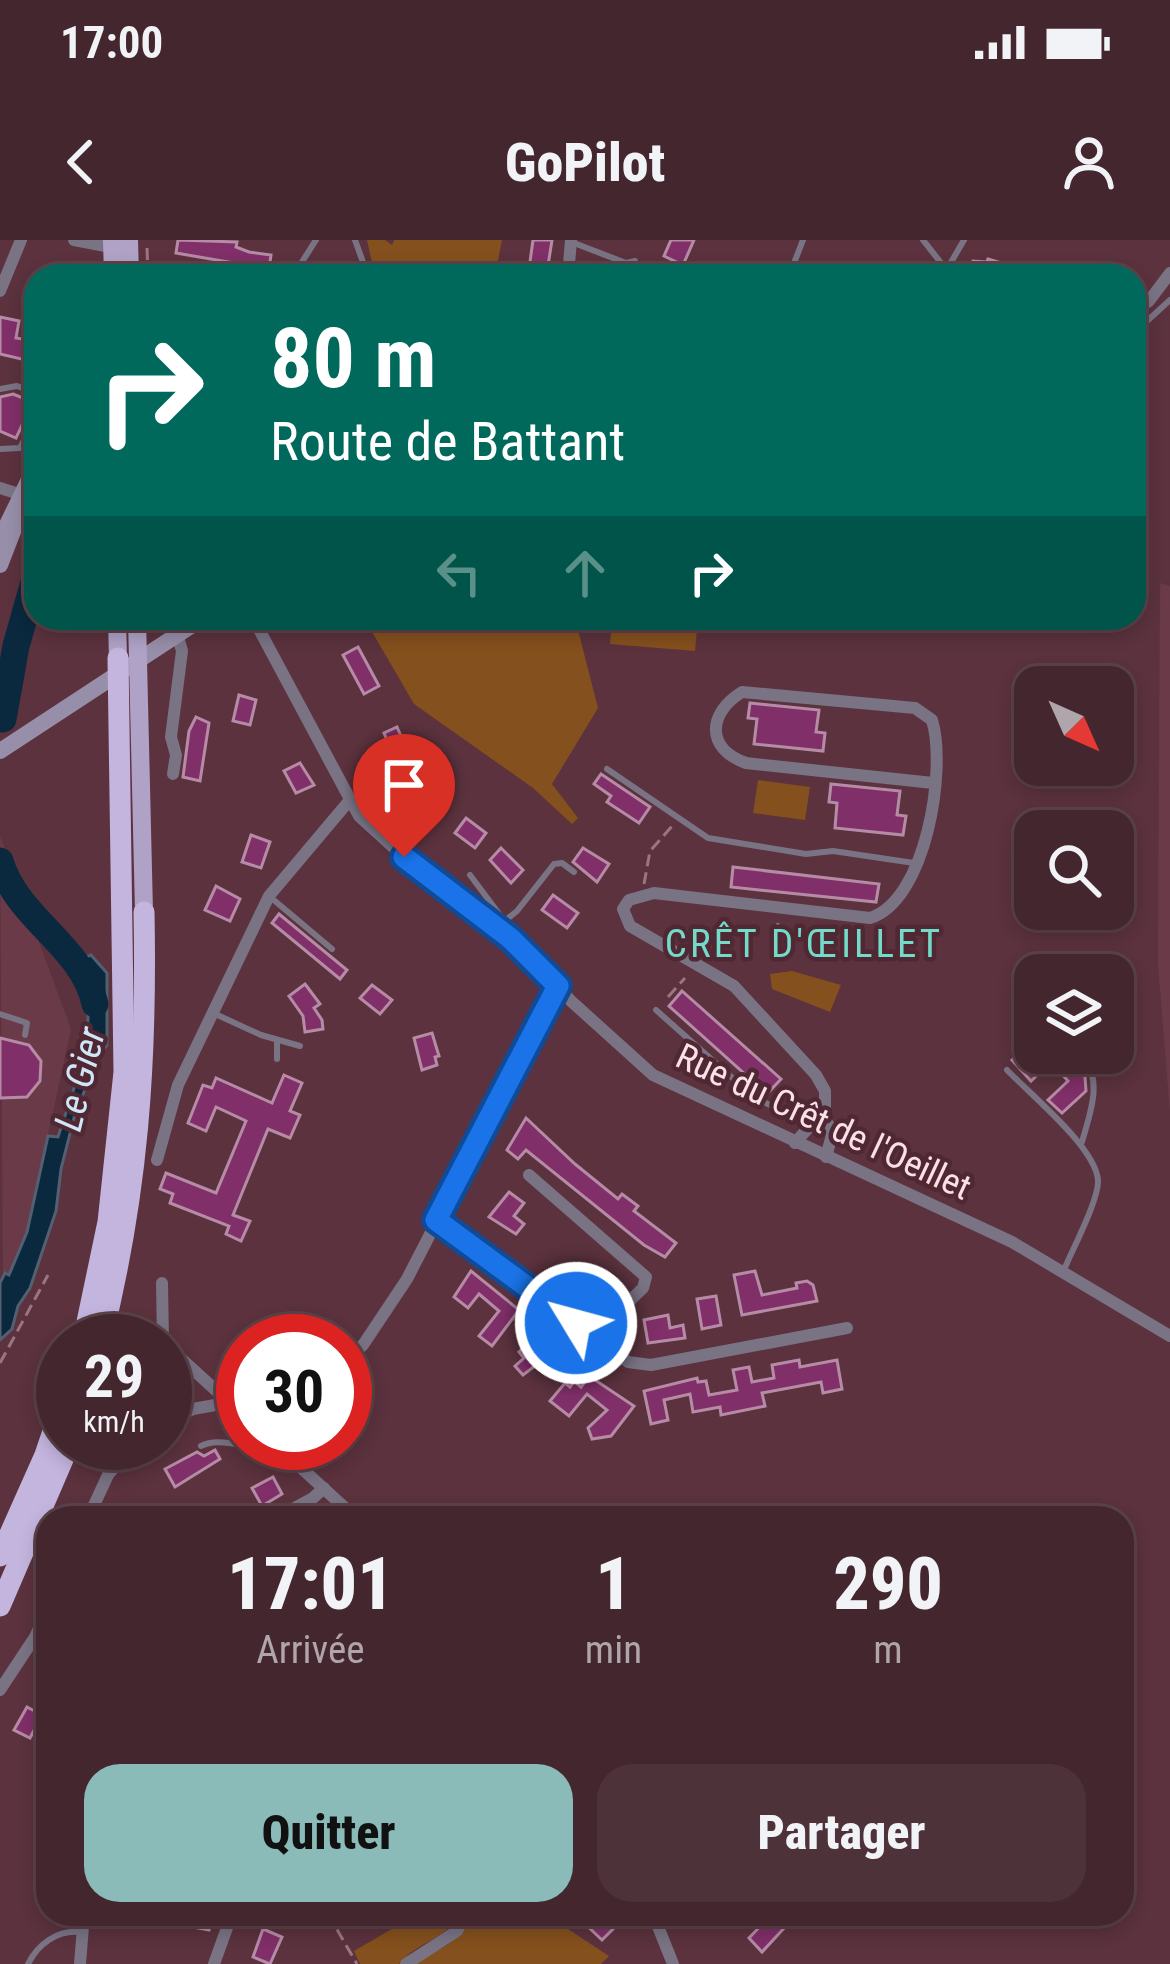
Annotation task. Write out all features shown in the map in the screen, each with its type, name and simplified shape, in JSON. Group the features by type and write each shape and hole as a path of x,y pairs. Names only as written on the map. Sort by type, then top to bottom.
{"highway":[{"path":"89,1314 108,1222 124,1072 118,658"},
{"path":"106,1314 138,1154 146,1033 143,912"},
{"path":"0,1556 38,1470"},
{"path":"43,1506 58,1470"},
{"path":"0,1606 36,1522"}],"main road":[{"path":"0,565 24,502"},
{"path":"117,630 118,658"},
{"path":"137,630 143,912"},
{"path":"0,751 187,630"}],"street":[{"path":"0,291 21,240"},
{"path":"74,240 126,243"},
{"path":"1146,302 1170,273"},
{"path":"261,630 267,639"},
{"path":"266,630 267,639"},
{"path":"173,774 172,729 182,651 175,639"},
{"name":"Rue du Crêt de l'Oeillet","path":"267,639 358,816 404,857 500,923 558,986 653,1075 1012,1242 1170,1336"},
{"path":"795,1143 826,1100 821,1082 734,986 630,926 623,909 629,900 642,895 870,918 896,904 918,864 932,807 933,783 935,730 925,713 795,694 742,692 727,701 715,730 730,757 746,763 933,783"},
{"path":"158,1160 173,1098 269,896 349,801"},
{"path":"372,1334 558,986"},
{"path":"816,1120 833,1131 826,1157"},
{"path":"529,1175 646,1276 643,1288 593,1336"},
{"path":"436,1220 628,1362 651,1365 847,1328"},
{"path":"162,1283 163,1314"},
{"path":"192,1366 216,1385"},
{"path":"94,1506 112,1470"},
{"path":"304,1470 343,1506"},
{"path":"295,1506 324,1488"},
{"path":"0,1690 36,1635"},
{"path":"80,1964 81,1926"},
{"path":"214,1964 228,1926"},
{"path":"406,1964 460,1926"},
{"path":"658,1926 673,1964"}],"lane":[{"path":"571,241 626,263 635,261"},
{"path":"1146,322 1170,300"},
{"path":"607,769 697,833 806,854 832,851 918,864"},
{"path":"470,875 500,923 517,911 554,864 562,863 574,872"},
{"path":"269,896 332,949"},
{"path":"656,1010 755,1098 816,1120"},
{"path":"213,1013 300,1046"},
{"path":"0,1014 22,1018 27,1023 25,1035"},
{"path":"277,1040 278,1059"},
{"path":"1007,1070 1082,1142 1095,1171 1097,1190 1064,1270"},
{"path":"1082,1142 1091,1112 1091,1074"},
{"path":"202,1446 216,1440"},
{"path":"28,1964 47,1941 68,1931 80,1932"}],"path":[{"path":"642,895 650,851 677,819"},
{"path":"775,947 778,923"},
{"path":"668,997 686,978"},
{"path":"0,1363 48,1275"},
{"path":"335,1926 357,1964"}],"shaded area":[{"path":"367,240 392,245 394,240 502,240 497,264 372,264"},
{"path":"1160,583 1170,586 1170,1113 1158,964"},
{"path":"371,630 578,630 598,708 552,784 578,818 572,824 533,788 414,704"},
{"path":"611,630 697,630 695,651 610,644"},
{"path":"758,780 810,787 805,820 753,813"},
{"path":"0,836 71,1029 27,1232 3,1281"},
{"path":"792,971 841,985 830,1012 772,989 770,974"},
{"path":"397,1926 450,1926 399,1964 360,1964 354,1951"},
{"path":"466,1926 563,1926 609,1956 601,1964 413,1964"}],"water":[{"path":"91,955 107,973 107,1045 75,1114 56,1211 30,1288 18,1306 12,1329 0,1340 0,1283 5,1273 9,1275 27,1232 48,1136 58,1137 79,1071 88,1003 77,960"}],"building":[{"path":"178,240 237,242 236,247 249,252 271,255 270,264 234,264 176,253"},
{"path":"533,240 552,240 548,264 530,264"},
{"path":"671,240 694,240 683,264 664,256"},
{"path":"0,317 19,321 16,338 24,339 24,360 0,354"},
{"path":"13,394 24,398 24,421 16,438 0,431 0,397"},
{"path":"358,647 379,686 364,694 343,655"},
{"path":"239,695 256,700 250,725 233,721"},
{"path":"750,703 819,710 816,732 825,733 823,751 754,744 757,719 748,718"},
{"path":"196,717 209,723 200,781 183,777 189,731"},
{"path":"397,727 409,754 390,762 384,733"},
{"path":"300,763 314,785 296,793 284,771"},
{"path":"601,774 650,807 639,823 607,802 611,796 594,784"},
{"path":"403,777 407,785 386,796 422,827 410,842 377,814 383,807 371,785 377,789"},
{"path":"831,784 900,791 897,815 906,816 903,835 835,828 837,803 829,802"},
{"path":"466,818 486,833 475,848 455,833"},
{"path":"251,835 270,842 261,868 242,862"},
{"path":"501,848 523,870 511,883 490,860"},
{"path":"583,848 609,864 597,882 573,862"},
{"path":"733,867 879,884 876,902 731,887"},
{"path":"216,886 240,899 230,921 205,910"},
{"path":"553,895 578,913 567,928 542,910"},
{"path":"279,914 347,970 340,979 272,923"},
{"path":"305,984 320,1004 314,1008 323,1029 305,1032 303,1016 289,996"},
{"path":"372,985 392,1000 380,1014 360,998"},
{"path":"682,991 781,1079 767,1094 669,1006"},
{"path":"432,1033 437,1065 422,1070 414,1038"},
{"path":"0,1038 29,1045 41,1061 40,1081 27,1097 0,1098"},
{"path":"1062,1074 1082,1074 1086,1091 1062,1113 1048,1100 1068,1081"},
{"path":"284,1075 302,1083 290,1111 300,1115 290,1138 268,1129 233,1215 250,1221 241,1241 226,1234 229,1226 170,1203 173,1194 160,1189 166,1173 216,1193 246,1121 216,1107 206,1131 188,1123 203,1085 212,1088 216,1078 272,1103"},
{"path":"526,1118 618,1199 622,1194 638,1206 634,1211 676,1243 665,1257 526,1150 518,1159 507,1150"},
{"path":"509,1192 524,1203 514,1216 524,1224 516,1234 489,1217"},
{"path":"471,1271 519,1310 492,1346 479,1336 499,1311 479,1294 468,1308 454,1297"},
{"path":"755,1271 762,1295 797,1288 796,1283 807,1281 817,1301 742,1315 734,1275"},
{"path":"587,1276 608,1293 597,1305 577,1288"},
{"path":"716,1296 721,1325 702,1329 697,1299"},
{"path":"668,1315 670,1328 683,1325 685,1338 648,1343 644,1320"},
{"path":"553,1337 561,1346 523,1375 515,1366 524,1358 519,1352 530,1342 534,1346 540,1341 544,1346"},
{"path":"799,1360 800,1367 837,1360 842,1389 823,1393 821,1382 762,1393 765,1406 721,1415 720,1407 693,1412 690,1394 664,1400 668,1420 651,1424 644,1391 697,1378 706,1381 709,1395 737,1390 733,1370 749,1367 752,1382 774,1378 772,1365"},
{"path":"589,1376 634,1406 611,1436 592,1439 588,1428 607,1410 587,1394 569,1416 550,1401 565,1383 570,1387 574,1381 581,1387"},
{"path":"215,1450 216,1461 175,1487 166,1470 192,1470 192,1455 204,1456"},
{"path":"273,1477 282,1494 262,1506 252,1488"},
{"path":"27,1707 36,1712 30,1738 14,1730"},
{"path":"587,1926 616,1926 602,1940"},
{"path":"760,1926 786,1926 762,1952 749,1938"},
{"path":"263,1929 282,1937 270,1964 253,1957"}],"waterway":[{"name":"Le Gier","path":"3,719 24,618"},
{"name":"Le Gier","path":"0,861 20,900 77,965 95,1004"}],"district":[{"name":"CRÊT D'ŒILLET","path":"804,943"}],"route":[{"path":"404,857 510,938 558,986 436,1220 576,1323"}]}
